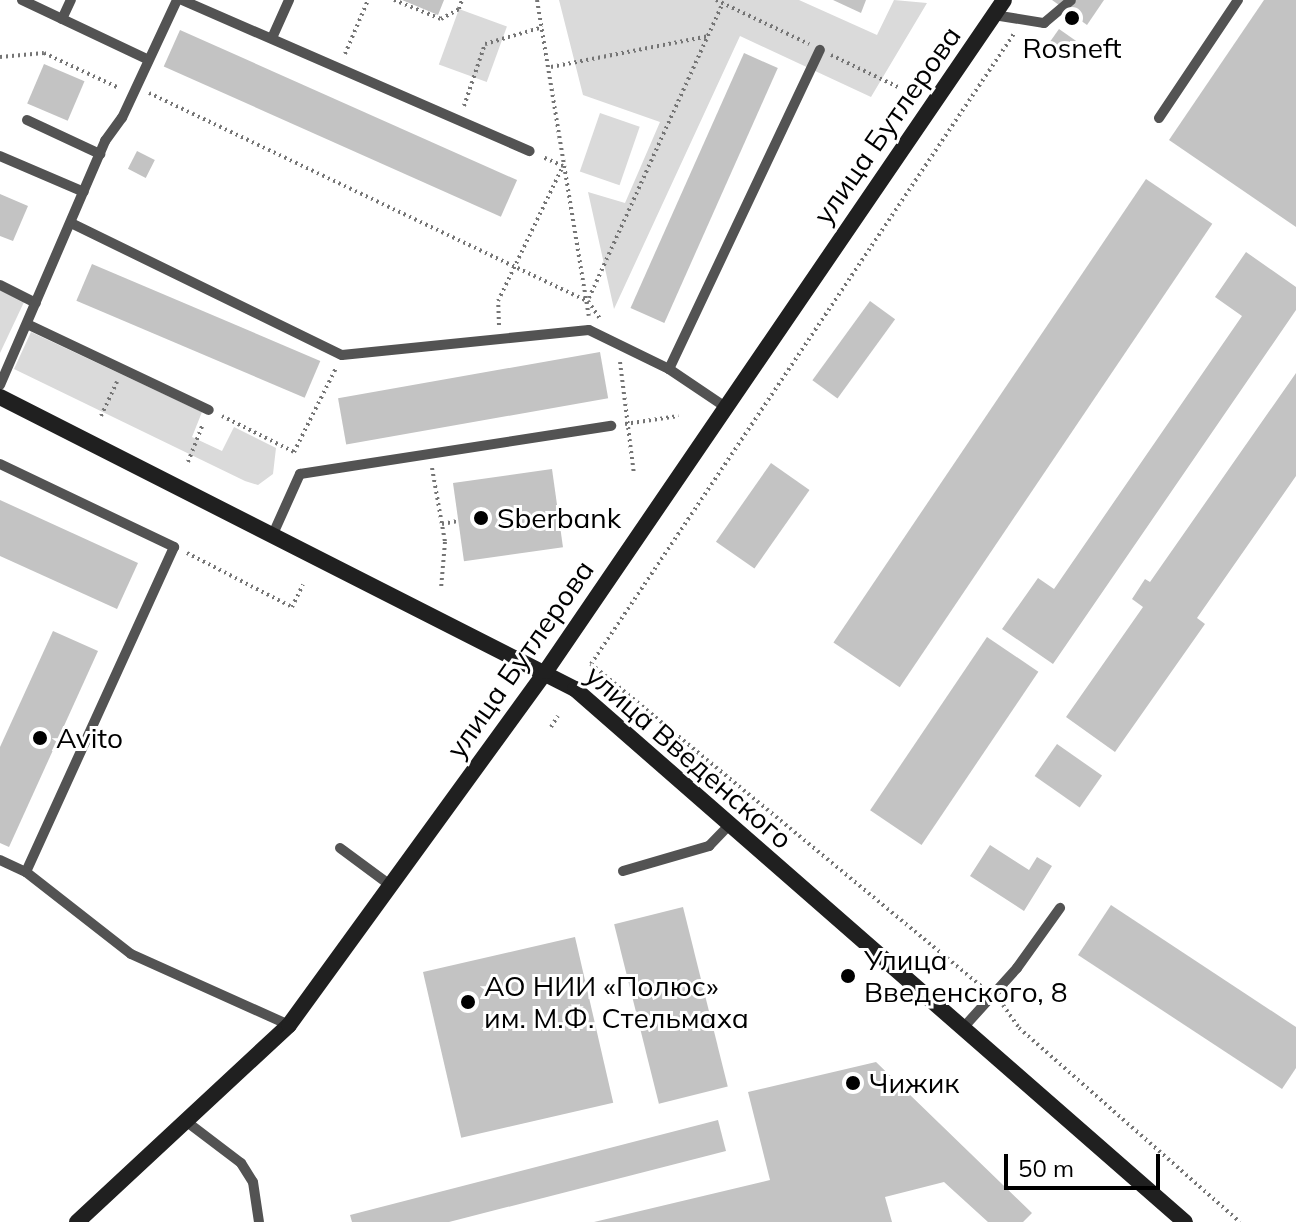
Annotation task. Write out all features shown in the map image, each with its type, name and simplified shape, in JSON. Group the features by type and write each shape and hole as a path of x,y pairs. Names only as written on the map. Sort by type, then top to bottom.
{"street":[{"name":"улица Бутлерова","path":"77,1222 289,1025 546,671 1004,0"},
{"name":"улица Введенского","path":"0,397 546,671 575,689 1185,1222"}],"lane":[{"path":"22,0 147,59"},
{"path":"62,19 71,0"},
{"path":"0,385 100,154 180,0 530,151"},
{"path":"272,38 289,0"},
{"path":"994,15 1044,23 1071,0"},
{"path":"1159,118 1238,0"},
{"path":"669,369 820,50"},
{"path":"27,120 100,154"},
{"path":"0,156 84,192"},
{"path":"71,223 342,355 589,330 669,369 724,406"},
{"path":"0,285 36,303"},
{"path":"27,324 209,410"},
{"path":"273,534 300,474 611,426"},
{"path":"0,464 174,547 26,872"},
{"path":"623,871 709,846 729,825"},
{"path":"340,848 390,885"},
{"path":"0,860 26,872 131,954 289,1025"},
{"path":"963,1028 1060,908"},
{"path":"187,1122 241,1163 253,1182 259,1222"}],"path":[{"path":"340,67 368,0"},
{"path":"394,0 441,19 459,9 462,0"},
{"path":"537,0 551,67 563,166 588,301"},
{"path":"716,0 898,87"},
{"path":"588,301 723,3"},
{"path":"460,120 485,44 543,27"},
{"path":"551,67 709,36"},
{"path":"1013,36 591,664 992,995 1019,1028 1240,1222"},
{"path":"0,57 44,53 134,90 588,301"},
{"path":"530,151 563,166"},
{"path":"499,316 498,301 563,166"},
{"path":"619,345 634,474"},
{"path":"188,462 209,410 294,452 342,355"},
{"path":"101,416 123,368"},
{"path":"611,426 678,416"},
{"path":"430,454 442,524 441,589"},
{"path":"442,524 458,521"},
{"path":"174,547 292,607 303,584"},
{"path":"551,727 558,716"}],"shaded area":[{"path":"559,0 799,0 877,35 894,0 927,3 871,97 740,36 614,309 588,192 625,203 660,122 583,95"},
{"path":"459,9 507,26 487,82 439,64"},
{"path":"600,113 640,127 620,185 580,172"},
{"path":"0,288 25,300 0,353"},
{"path":"31,332 202,412 192,437 222,451 234,427 276,448 273,474 258,485 245,481 14,369"}],"building":[{"path":"402,0 444,0 438,15"},
{"path":"833,0 866,0 861,13"},
{"path":"1052,0 1104,0 1087,25"},
{"path":"1264,0 1296,0 1296,227 1169,140"},
{"path":"1059,29 1082,45 1073,58 1050,42"},
{"path":"180,30 517,180 501,217 164,67"},
{"path":"744,53 778,68 664,323 631,308"},
{"path":"44,64 85,81 68,121 27,104"},
{"path":"137,151 155,160 146,178 128,169"},
{"path":"1146,179 1212,224 900,687 833,642"},
{"path":"0,194 28,206 13,241 0,236"},
{"path":"1246,252 1296,287 1296,310 1053,664 1002,629 1038,578 1054,589 1242,316 1215,297"},
{"path":"92,264 320,361 305,398 76,301"},
{"path":"870,301 895,319 837,399 812,380"},
{"path":"600,352 608,398 346,444 338,398"},
{"path":"1296,373 1296,476 1197,618 1205,624 1115,752 1066,717 1143,607 1132,599 1145,579 1150,582"},
{"path":"771,463 810,490 754,569 716,542"},
{"path":"552,469 563,547 464,561 453,483"},
{"path":"0,500 138,563 117,609 0,556"},
{"path":"53,631 98,651 9,847 0,843 0,747"},
{"path":"987,637 1038,672 922,845 870,810"},
{"path":"1057,744 1102,776 1080,807 1035,776"},
{"path":"990,845 1029,870 1037,857 1052,866 1024,911 970,876"},
{"path":"1111,905 1296,1027 1296,1068 1282,1089 1078,955"},
{"path":"683,907 728,1087 659,1104 614,924"},
{"path":"575,937 613,1103 461,1138 423,972"},
{"path":"876,1062 1032,1213 1023,1222 988,1222 944,1182 885,1197 892,1222 594,1222 770,1180 748,1092"},
{"path":"718,1120 726,1151 449,1222 352,1222 350,1215"}],"place":[{"name":"Rosneft","path":"1072,18"},
{"name":"Sberbank","path":"481,518"},
{"name":"Avito","path":"40,738"},
{"name":"Улица Введенского, 8","path":"848,976"},
{"name":"АО НИИ «Полюс» им. М.Ф. Стельмаха","path":"468,1002"},
{"name":"Чижик","path":"853,1083"}]}
